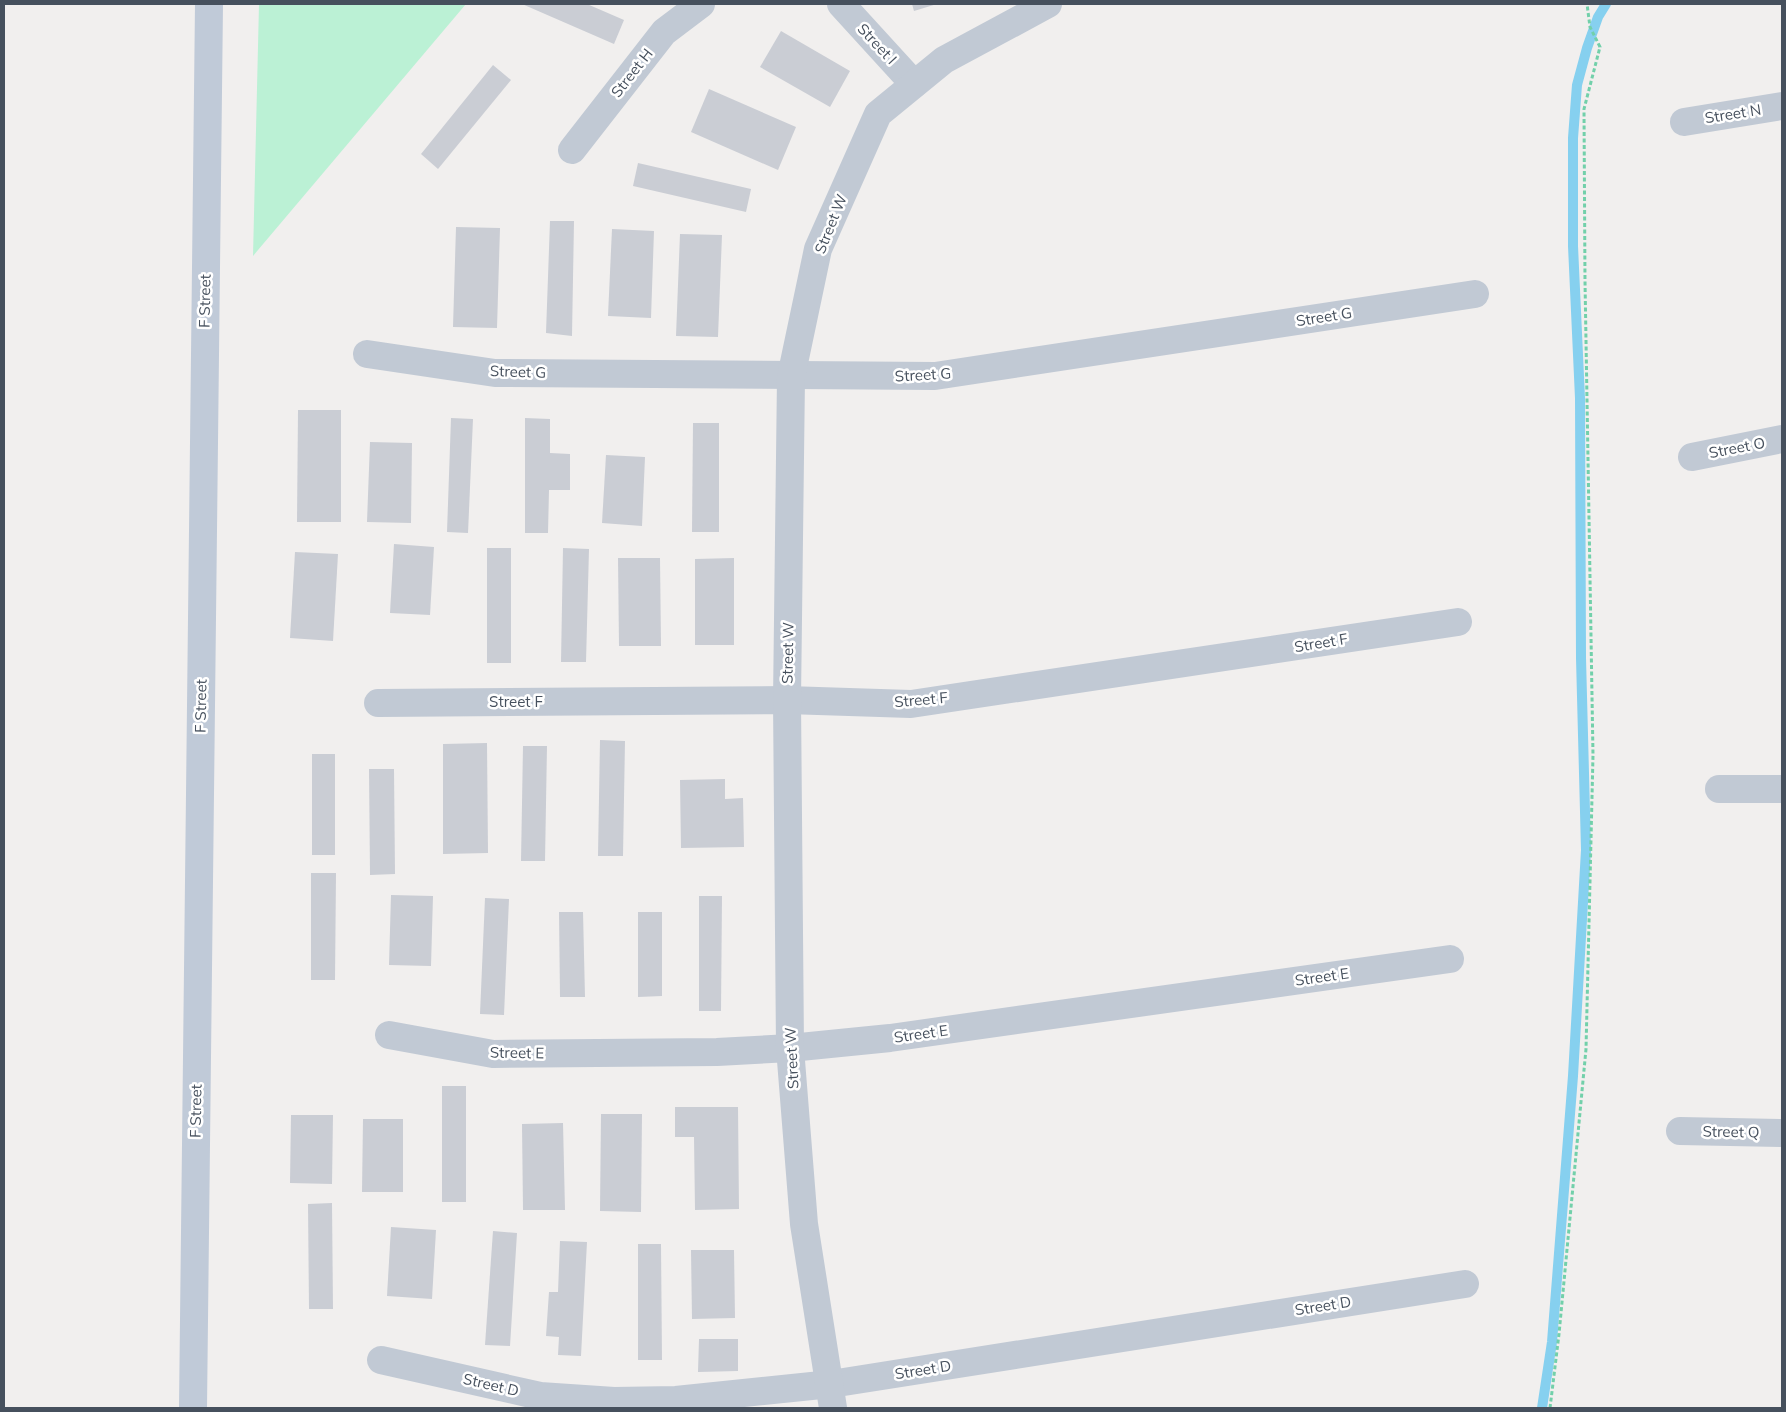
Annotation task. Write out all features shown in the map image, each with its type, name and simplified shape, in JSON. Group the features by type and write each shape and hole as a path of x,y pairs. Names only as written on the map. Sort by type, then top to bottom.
{"street":[{"name":"F Street","path":"193,1408 208,4"},
{"name":"Street H","path":"572,150 664,32 701,4"},
{"name":"Street I","path":"840,4 914,84"},
{"name":"Street W","path":"832,1396 804,1224 790,1048 787,700 791,377 818,249 878,114 944,60 1048,4"},
{"name":"Street N","path":"1684,122 1782,106"},
{"name":"Street G","path":"367,354 495,373 791,377 935,376 1475,294"},
{"name":"Street O","path":"1692,457 1782,440"},
{"name":"Street F","path":"378,703 787,700 911,704 1458,622"},
{"path":"1719,789 1782,789"},
{"name":"Street E","path":"389,1035 493,1054 717,1052 790,1048 899,1037 1450,959"},
{"name":"Street Q","path":"1680,1132 1782,1133"},
{"name":"Street D","path":"381,1360 540,1396 614,1401 832,1396 1465,1284"}],"path":[{"path":"1550,1408 1559,1334 1586,1049 1593,755 1585,291 1584,109 1600,47 1590,27 1587,4"}],"green space":[{"path":"259,4 466,4 253,256"}],"building":[{"path":"522,4 587,4 624,20 614,44"},
{"path":"912,4 937,4 914,11"},
{"path":"781,31 850,71 830,107 760,67"},
{"path":"493,65 511,80 438,169 421,154"},
{"path":"709,89 796,127 778,170 691,132"},
{"path":"638,163 751,189 746,212 633,186"},
{"path":"550,221 574,221 572,336 546,333"},
{"path":"456,227 500,228 497,328 453,327"},
{"path":"612,229 654,231 651,318 608,316"},
{"path":"680,234 722,235 718,337 676,336"},
{"path":"298,410 341,410 341,522 297,522"},
{"path":"451,418 473,419 468,533 447,532"},
{"path":"525,418 550,419 550,453 570,454 570,490 549,490 548,533 525,533"},
{"path":"693,423 719,423 719,532 692,532"},
{"path":"370,442 412,443 411,523 367,522"},
{"path":"606,455 645,457 642,526 602,523"},
{"path":"394,544 434,547 430,615 390,613"},
{"path":"487,548 511,548 511,663 487,663"},
{"path":"563,548 589,549 586,662 561,662"},
{"path":"295,552 338,554 333,641 290,638"},
{"path":"618,558 660,558 661,646 619,646"},
{"path":"734,558 734,645 695,645 695,559"},
{"path":"600,740 625,741 623,856 598,856"},
{"path":"487,743 488,853 443,854 443,744"},
{"path":"523,746 547,746 545,861 521,861"},
{"path":"312,754 335,754 335,855 312,855"},
{"path":"369,769 394,769 395,874 370,875"},
{"path":"725,779 725,799 743,798 744,847 681,848 680,780"},
{"path":"311,873 336,873 335,980 311,980"},
{"path":"391,895 433,896 431,966 389,965"},
{"path":"699,896 722,896 721,1011 699,1011"},
{"path":"485,898 509,899 504,1015 480,1014"},
{"path":"559,912 583,912 585,997 560,997"},
{"path":"638,912 662,912 662,996 638,997"},
{"path":"442,1086 466,1086 466,1202 442,1202"},
{"path":"675,1107 738,1107 739,1209 695,1210 694,1137 675,1137"},
{"path":"601,1114 642,1114 641,1212 600,1211"},
{"path":"291,1115 333,1115 332,1184 290,1183"},
{"path":"363,1119 403,1119 403,1192 362,1192"},
{"path":"563,1123 565,1210 523,1210 522,1124"},
{"path":"332,1203 333,1309 309,1309 308,1204"},
{"path":"391,1227 436,1230 432,1299 387,1296"},
{"path":"493,1231 517,1233 510,1346 485,1345"},
{"path":"560,1241 587,1242 581,1356 558,1355 559,1337 546,1336 549,1292 558,1292"},
{"path":"638,1244 661,1244 662,1360 638,1360"},
{"path":"691,1250 734,1250 735,1318 692,1319"},
{"path":"699,1339 738,1339 738,1371 698,1372"}],"waterway":[{"path":"1542,1408 1552,1342 1573,1076 1586,850 1581,658 1580,398 1573,246 1573,138 1577,85 1598,17 1606,4"}]}
